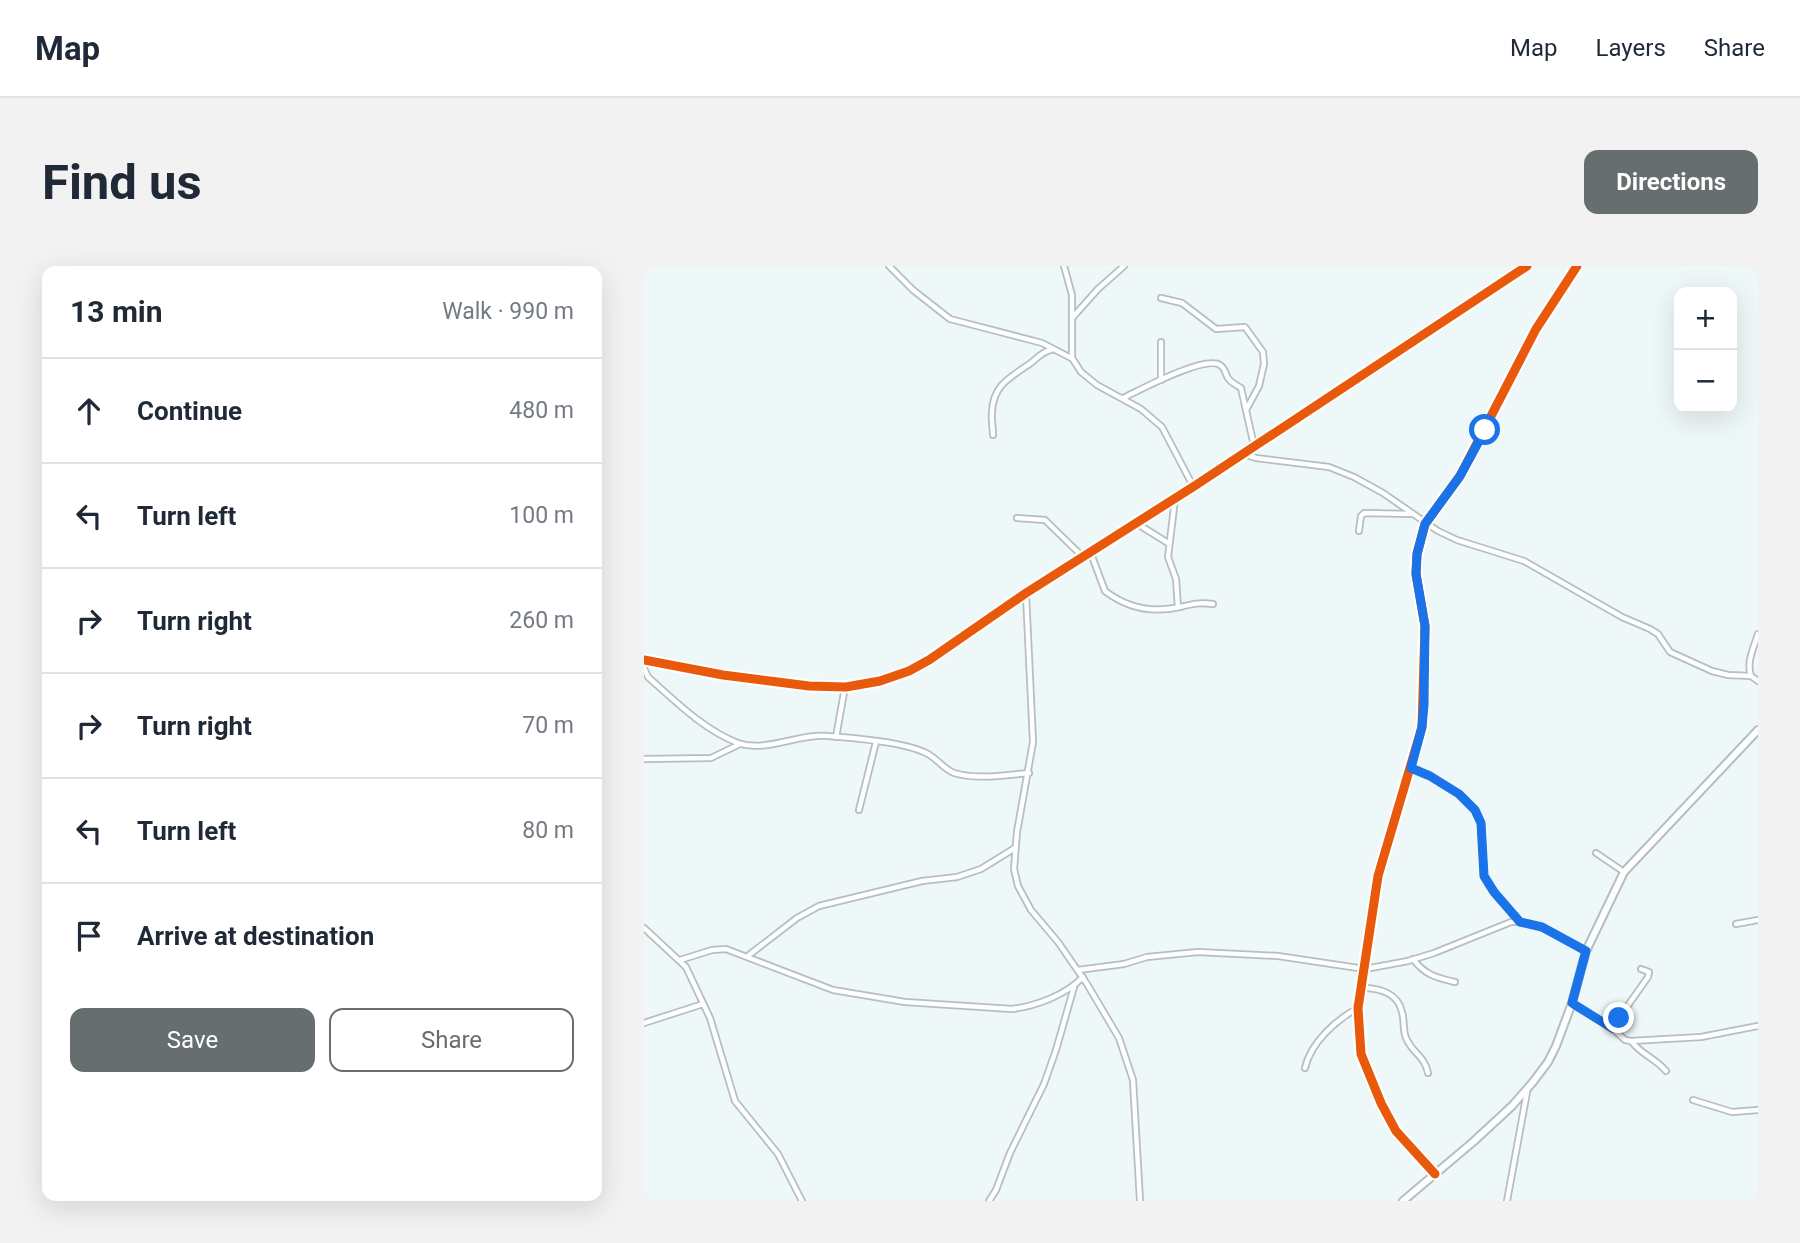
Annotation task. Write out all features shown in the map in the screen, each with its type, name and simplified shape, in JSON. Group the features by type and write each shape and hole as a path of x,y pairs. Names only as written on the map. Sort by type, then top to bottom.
{"street":[{"path":"889,266 913,290 950,319 1042,343 1072,358"},
{"path":"1064,266 1072,295 1072,358 1081,372 1116,397 1141,409 1162,427 1193,486"},
{"path":"1073,318 1104,283 1124,266"},
{"path":"644,660 784,683 846,687 880,681 909,671 1527,266"},
{"path":"1435,1174 1396,1131 1377,1094 1361,1054 1358,1008 1378,876 1422,727 1425,626 1416,574 1417,554 1426,523 1460,476 1536,329 1577,266"},
{"path":"1161,298 1182,303 1216,329 1240,326 1248,330 1263,352 1264,365 1259,386 1246,411"},
{"path":"1161,342 1161,380"},
{"path":"993,435 991,413 998,388 1008,377 1045,351 1055,351"},
{"path":"1122,399 1201,365 1220,365 1226,371 1227,378 1241,388 1254,446"},
{"path":"1243,453 1256,458 1329,467 1354,477 1457,540 1524,561 1622,617 1658,634 1670,652 1728,675 1751,676 1758,681"},
{"path":"1175,498 1168,557 1176,579 1178,607"},
{"path":"1359,531 1364,513 1412,514"},
{"path":"1017,518 1045,520 1083,556"},
{"path":"1136,523 1168,543"},
{"path":"1090,551 1102,585 1111,595 1138,608 1150,610 1193,603 1213,604"},
{"path":"1026,593 1033,742 1015,848 1014,869 1018,886 1031,910 1083,977 1119,1038 1133,1080 1140,1201"},
{"path":"1751,676 1750,660 1758,634"},
{"path":"644,668 648,677 691,713 719,733 741,744 757,745 811,737 836,737 908,746 928,754 953,772 991,776 1029,773"},
{"path":"836,737 846,687"},
{"path":"1403,1201 1512,1106 1548,1062 1572,1003 1586,951 1624,872 1758,730"},
{"path":"859,810 876,742"},
{"path":"644,759 711,758 741,744"},
{"path":"1411,768 1459,794 1475,810 1481,823 1484,876 1520,922"},
{"path":"749,956 797,918 819,906 922,881 957,877 981,869 1015,848"},
{"path":"1596,853 1624,872"},
{"path":"1736,923 1758,920"},
{"path":"1077,970 1124,964 1147,957 1198,953 1278,956 1365,969 1413,959 1511,922 1542,927 1586,951"},
{"path":"644,928 680,960 704,1004 735,1101 778,1154 802,1201"},
{"path":"680,960 712,950 726,949 833,990 942,1005 1024,1007 1074,986 1083,977"},
{"path":"1413,959 1420,968 1434,977 1455,982"},
{"path":"1612,1028 1648,976 1649,972 1641,969"},
{"path":"989,1201 1044,1084 1074,986"},
{"path":"1362,988 1374,988 1389,993 1397,1000 1402,1010 1406,1040 1422,1057 1428,1073"},
{"path":"1572,1003 1612,1028 1625,1040 1631,1041 1701,1037 1758,1026"},
{"path":"644,1023 704,1004"},
{"path":"1305,1068 1309,1055 1317,1044 1340,1018 1358,1008"},
{"path":"1631,1041 1638,1050 1666,1070"},
{"path":"1507,1201 1527,1089"},
{"path":"1693,1100 1732,1112 1758,1110"}],"cycle path":[{"path":"644,660 723,675 809,686 846,687 880,681 909,671 1527,266"},
{"path":"1435,1174 1396,1131 1381,1103 1361,1054 1358,1008 1378,876 1422,727 1425,626 1416,574 1417,554 1425,524 1460,476 1536,329 1577,266"}],"route":[{"path":"1485,430 1460,476 1425,524 1417,554 1416,574 1425,626 1424,705 1422,727 1411,768 1459,794 1475,810 1481,823 1484,876 1520,922 1533,923 1586,951 1572,1003 1612,1028 1619,1018"}]}
